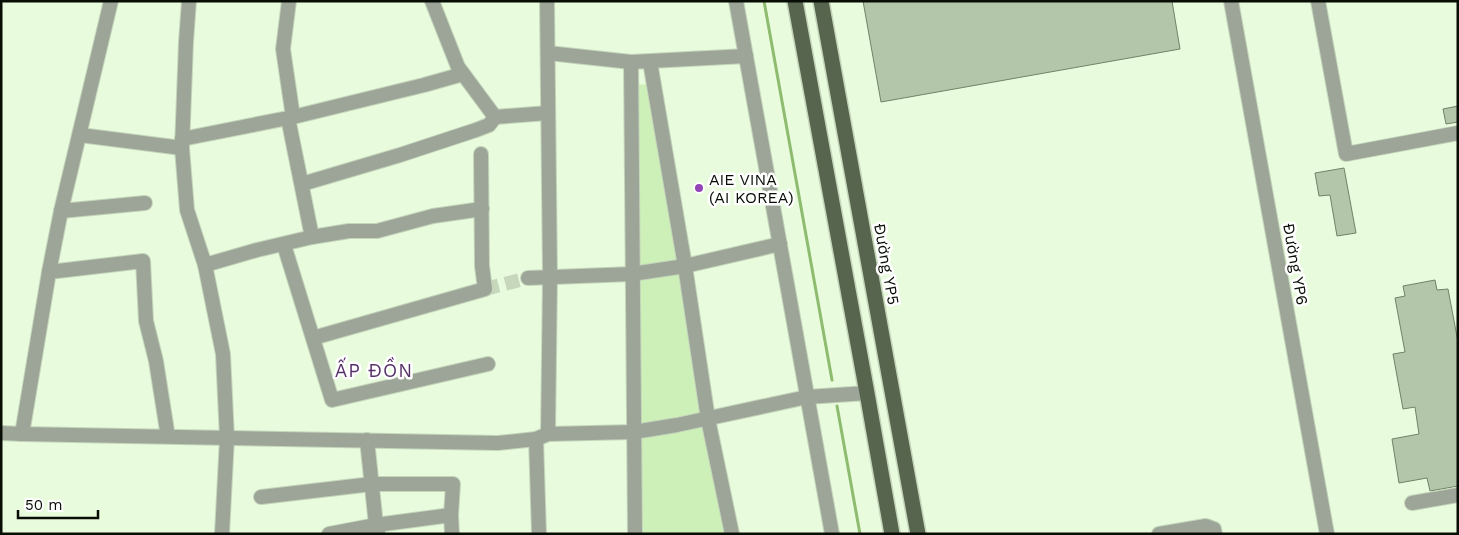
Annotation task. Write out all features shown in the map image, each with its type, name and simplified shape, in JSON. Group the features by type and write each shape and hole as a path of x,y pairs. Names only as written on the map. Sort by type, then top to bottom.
{"main road":[{"path":"795,1 868,393 892,534"},
{"name":"Đường YP5","path":"821,1 918,534"},
{"path":"868,393 892,389"}],"street":[{"path":"22,434 61,211 110,1"},
{"path":"189,1 182,143 187,210 206,266 223,354 227,438 222,534"},
{"path":"289,1 283,49 291,117 312,238"},
{"path":"432,1 458,67 495,117"},
{"path":"539,534 550,277 547,1"},
{"path":"736,1 832,534"},
{"name":"Đường YP6","path":"1231,1 1327,534"},
{"path":"1318,1 1346,154 1458,133"},
{"path":"548,53 631,62 746,56"},
{"path":"631,62 635,534"},
{"path":"650,62 686,266 708,419 732,534"},
{"path":"80,135 182,143 463,74"},
{"path":"495,117 548,113"},
{"path":"302,184 489,126 495,117"},
{"path":"313,338 485,288 482,266 481,154"},
{"path":"61,211 145,203"},
{"path":"206,266 257,250 312,238 349,231 377,231 433,216 482,208"},
{"path":"528,278 632,274 686,266 780,244"},
{"path":"284,245 332,400 488,364"},
{"path":"49,272 143,261 146,321 156,361 168,437"},
{"path":"1,433 498,443 542,437 634,432 677,426 807,397 868,393"},
{"path":"367,440 377,529"},
{"path":"261,497 372,484 453,484 452,534"},
{"path":"1412,503 1458,495"},
{"path":"329,534 377,529 452,515"},
{"path":"1159,534 1206,526 1214,530 1215,534"}],"green space":[{"path":"647,84 728,534 642,534 637,85"}],"building":[{"path":"863,1 1172,1 1180,49 881,102"},
{"path":"1458,106 1458,122 1446,124 1443,109"},
{"path":"1344,168 1356,233 1337,236 1330,195 1319,196 1315,173"},
{"path":"1435,280 1437,290 1448,289 1458,342 1458,486 1430,491 1427,478 1399,483 1392,439 1419,434 1415,407 1403,409 1393,354 1405,352 1395,298 1405,296 1403,286"}],"waterway":[{"path":"764,1 832,380"},
{"path":"837,406 860,534"}],"tunnel":[{"path":"485,289 528,278"}],"place":[{"name":"AIE VINA (AI KOREA)","path":"699,188"}],"district":[{"name":"ẤP ĐỒN","path":"374,370"}]}
